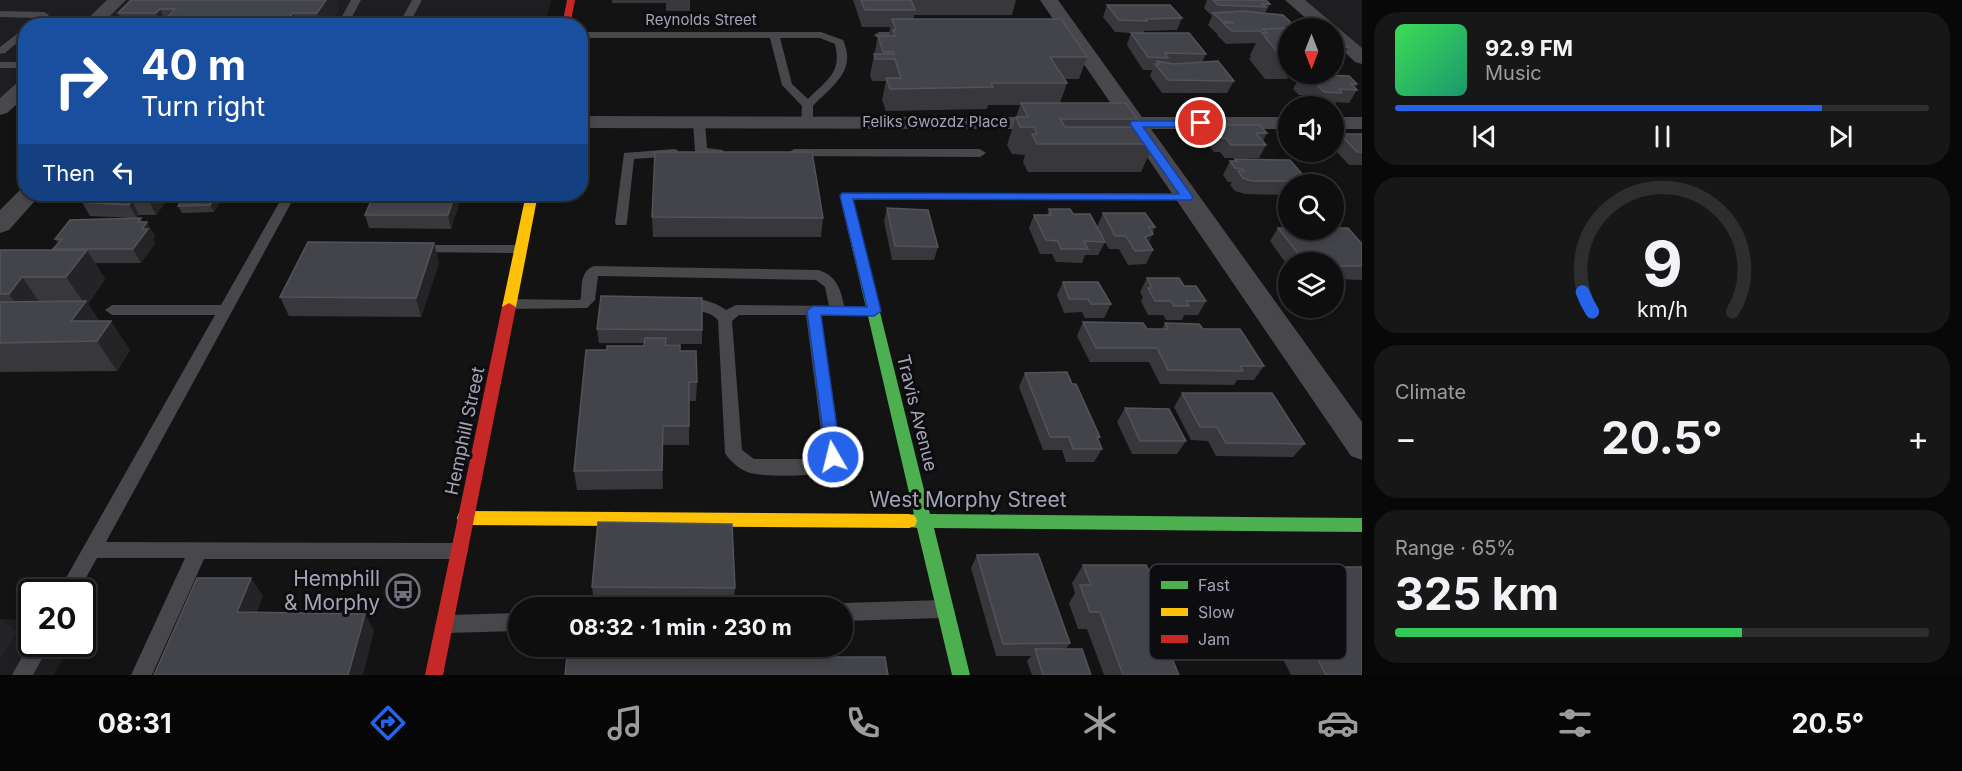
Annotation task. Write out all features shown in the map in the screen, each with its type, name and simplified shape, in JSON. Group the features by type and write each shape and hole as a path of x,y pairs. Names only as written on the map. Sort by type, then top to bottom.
{"street":[{"path":"98,18 117,0"},
{"path":"568,18 571,0"},
{"path":"1049,0 1068,36 1136,124 1362,447"},
{"path":"1294,0 1316,18"},
{"path":"1344,42 1362,58"},
{"path":"0,109 18,92"},
{"name":"Feliks Gwozdz Place","path":"588,122 699,122 807,113 1136,124 1278,123"},
{"path":"0,114 18,114"},
{"path":"1344,123 1362,123"},
{"name":"Travis Avenue","path":"960,675 846,196 1187,197"},
{"path":"0,225 16,201"},
{"name":"Hemphill Street","path":"434,675 530,201"},
{"name":"West Morphy Street","path":"465,518 1362,525"}],"lane":[{"path":"346,18 356,0"},
{"path":"407,18 417,0"},
{"path":"0,14 44,15 40,18"},
{"name":"Reynolds Street","path":"588,35 821,35 840,42 844,60 841,70 807,113"},
{"path":"774,35 787,85 807,113"},
{"path":"879,35 925,35"},
{"path":"1,51 18,37"},
{"path":"0,65 18,65"},
{"path":"699,122 701,152"},
{"path":"621,222 628,156 736,152"},
{"path":"782,153 980,153"},
{"path":"75,579 286,201"},
{"path":"405,249 520,249"},
{"path":"582,305 588,300 590,275 594,272 818,275 829,279 833,285 837,311"},
{"path":"509,304 603,305"},
{"path":"669,304 709,306 719,311 725,319 734,453 750,466 786,468 820,466 833,457 813,311"},
{"path":"111,310 224,310"},
{"path":"725,319 736,310 874,311"},
{"path":"92,550 459,551"},
{"path":"141,675 198,550"},
{"path":"853,612 945,609"},
{"path":"444,624 508,622"},
{"path":"22,675 32,657"}],"shaded area":[{"path":"0,0 551,0 547,18 18,18 18,104 0,104"},
{"path":"1304,0 1362,0 1362,49 1344,34 1344,18 1325,18"},
{"path":"0,619 18,620 18,657 64,657 54,675 0,675"}],"building":[{"path":"131,0 326,0 317,13 293,13 289,18 167,18 175,9 160,9 156,13 118,13"},
{"path":"861,0 911,0 915,10 865,10"},
{"path":"1213,0 1266,0 1270,4 1262,4 1266,7 1218,5"},
{"path":"1107,5 1170,5 1182,18 1146,19 1147,21 1119,20"},
{"path":"1243,11 1283,15 1286,18 1278,18 1278,29 1232,31 1223,23 1234,23 1222,21 1213,13"},
{"path":"892,19 1061,19 1087,57 1050,57 1067,83 991,83 993,87 890,89 886,78 901,78 895,59 875,59 874,54 894,54 883,52 878,36 895,36 893,30 896,30"},
{"path":"1278,28 1278,53 1262,33 1267,33 1263,29"},
{"path":"1131,33 1189,33 1206,54 1165,53 1168,58 1148,57"},
{"path":"1157,61 1174,64 1218,61 1234,81 1168,80 1155,64 1159,64"},
{"path":"1344,76 1349,76 1357,84 1351,84 1357,90 1339,89 1342,93 1324,92 1316,84 1344,84"},
{"path":"1021,103 1126,103 1137,119 1060,119 1065,127 1143,127 1154,144 1037,144 1032,134 1037,134 1034,127 1020,127 1016,117 1028,117"},
{"path":"1209,125 1259,125 1267,133 1256,133 1266,145 1231,145 1226,138 1220,138"},
{"path":"1344,134 1362,134 1362,152 1357,152 1344,138"},
{"path":"655,152 812,152 823,218 652,217"},
{"path":"1235,159 1292,162 1302,174 1278,174 1278,181 1252,181 1243,178 1238,171 1244,171 1243,169 1235,168 1230,161 1237,161"},
{"path":"83,201 132,201 129,205"},
{"path":"181,201 213,201 210,205 178,206"},
{"path":"371,201 453,201 448,215 365,215"},
{"path":"887,208 928,210 938,247 895,246"},
{"path":"1049,209 1070,209 1073,214 1090,214 1105,242 1084,241 1088,249 1061,249 1058,241 1046,240 1034,215 1051,215"},
{"path":"1103,213 1145,213 1155,227 1149,227 1153,234 1145,237 1153,250 1135,251 1126,236 1115,236"},
{"path":"141,218 138,222 147,222 142,229 148,229 133,249 53,249 62,239 55,239 70,220"},
{"path":"1344,228 1348,228 1362,244 1362,266 1344,266 1344,252 1297,252 1288,240 1344,240"},
{"path":"308,242 434,243 416,298 280,297"},
{"path":"0,250 87,250 66,277 22,277 9,294 0,294"},
{"path":"1147,278 1179,278 1184,286 1196,286 1206,301 1187,301 1189,306 1174,306 1171,301 1155,301 1148,288 1152,288"},
{"path":"1063,282 1098,282 1111,304 1091,304 1088,299 1069,299"},
{"path":"601,296 702,298 702,330 597,329"},
{"path":"86,301 71,321 111,321 97,341 0,343 0,302"},
{"path":"1083,322 1143,323 1147,329 1168,329 1165,323 1199,324 1203,329 1240,329 1264,366 1240,366 1243,371 1168,370 1157,348 1096,348"},
{"path":"645,338 666,338 665,345 680,345 680,351 696,351 697,382 689,382 689,426 663,426 662,470 574,471 586,350 607,350 607,346 644,346"},
{"path":"1067,372 1072,384 1076,384 1100,437 1097,437 1102,449 1073,449 1069,437 1050,437 1025,373"},
{"path":"1182,393 1272,393 1305,444 1226,443 1217,427 1200,427"},
{"path":"1125,408 1169,409 1186,441 1140,441"},
{"path":"598,522 732,524 735,588 592,587"},
{"path":"1038,554 1070,643 1003,644 977,555"},
{"path":"1083,565 1146,565 1149,571 1149,660 1173,660 1179,675 1123,675 1100,612 1090,612 1080,585 1091,585"},
{"path":"1347,567 1362,567 1362,675 1326,675 1318,660 1347,660"},
{"path":"197,578 251,578 237,612 365,614 348,675 154,675"},
{"path":"1035,649 1082,649 1091,675 1043,675"},
{"path":"567,657 885,657 888,675 565,675"}],"traffic: fast":[{"path":"860,256 961,675"},
{"path":"909,521 1362,525"}],"traffic: slow":[{"path":"860,256 846,196 1187,197"},
{"path":"509,307 531,201"},
{"path":"465,518 909,521"}],"traffic: jam":[{"path":"568,18 571,0"},
{"path":"434,675 509,307"}],"place":[{"name":"Hemphill & Morphy","path":"403,591"}],"route":[{"path":"833,457 813,311 874,311 846,196 1187,197 1136,124 1201,123"}]}
